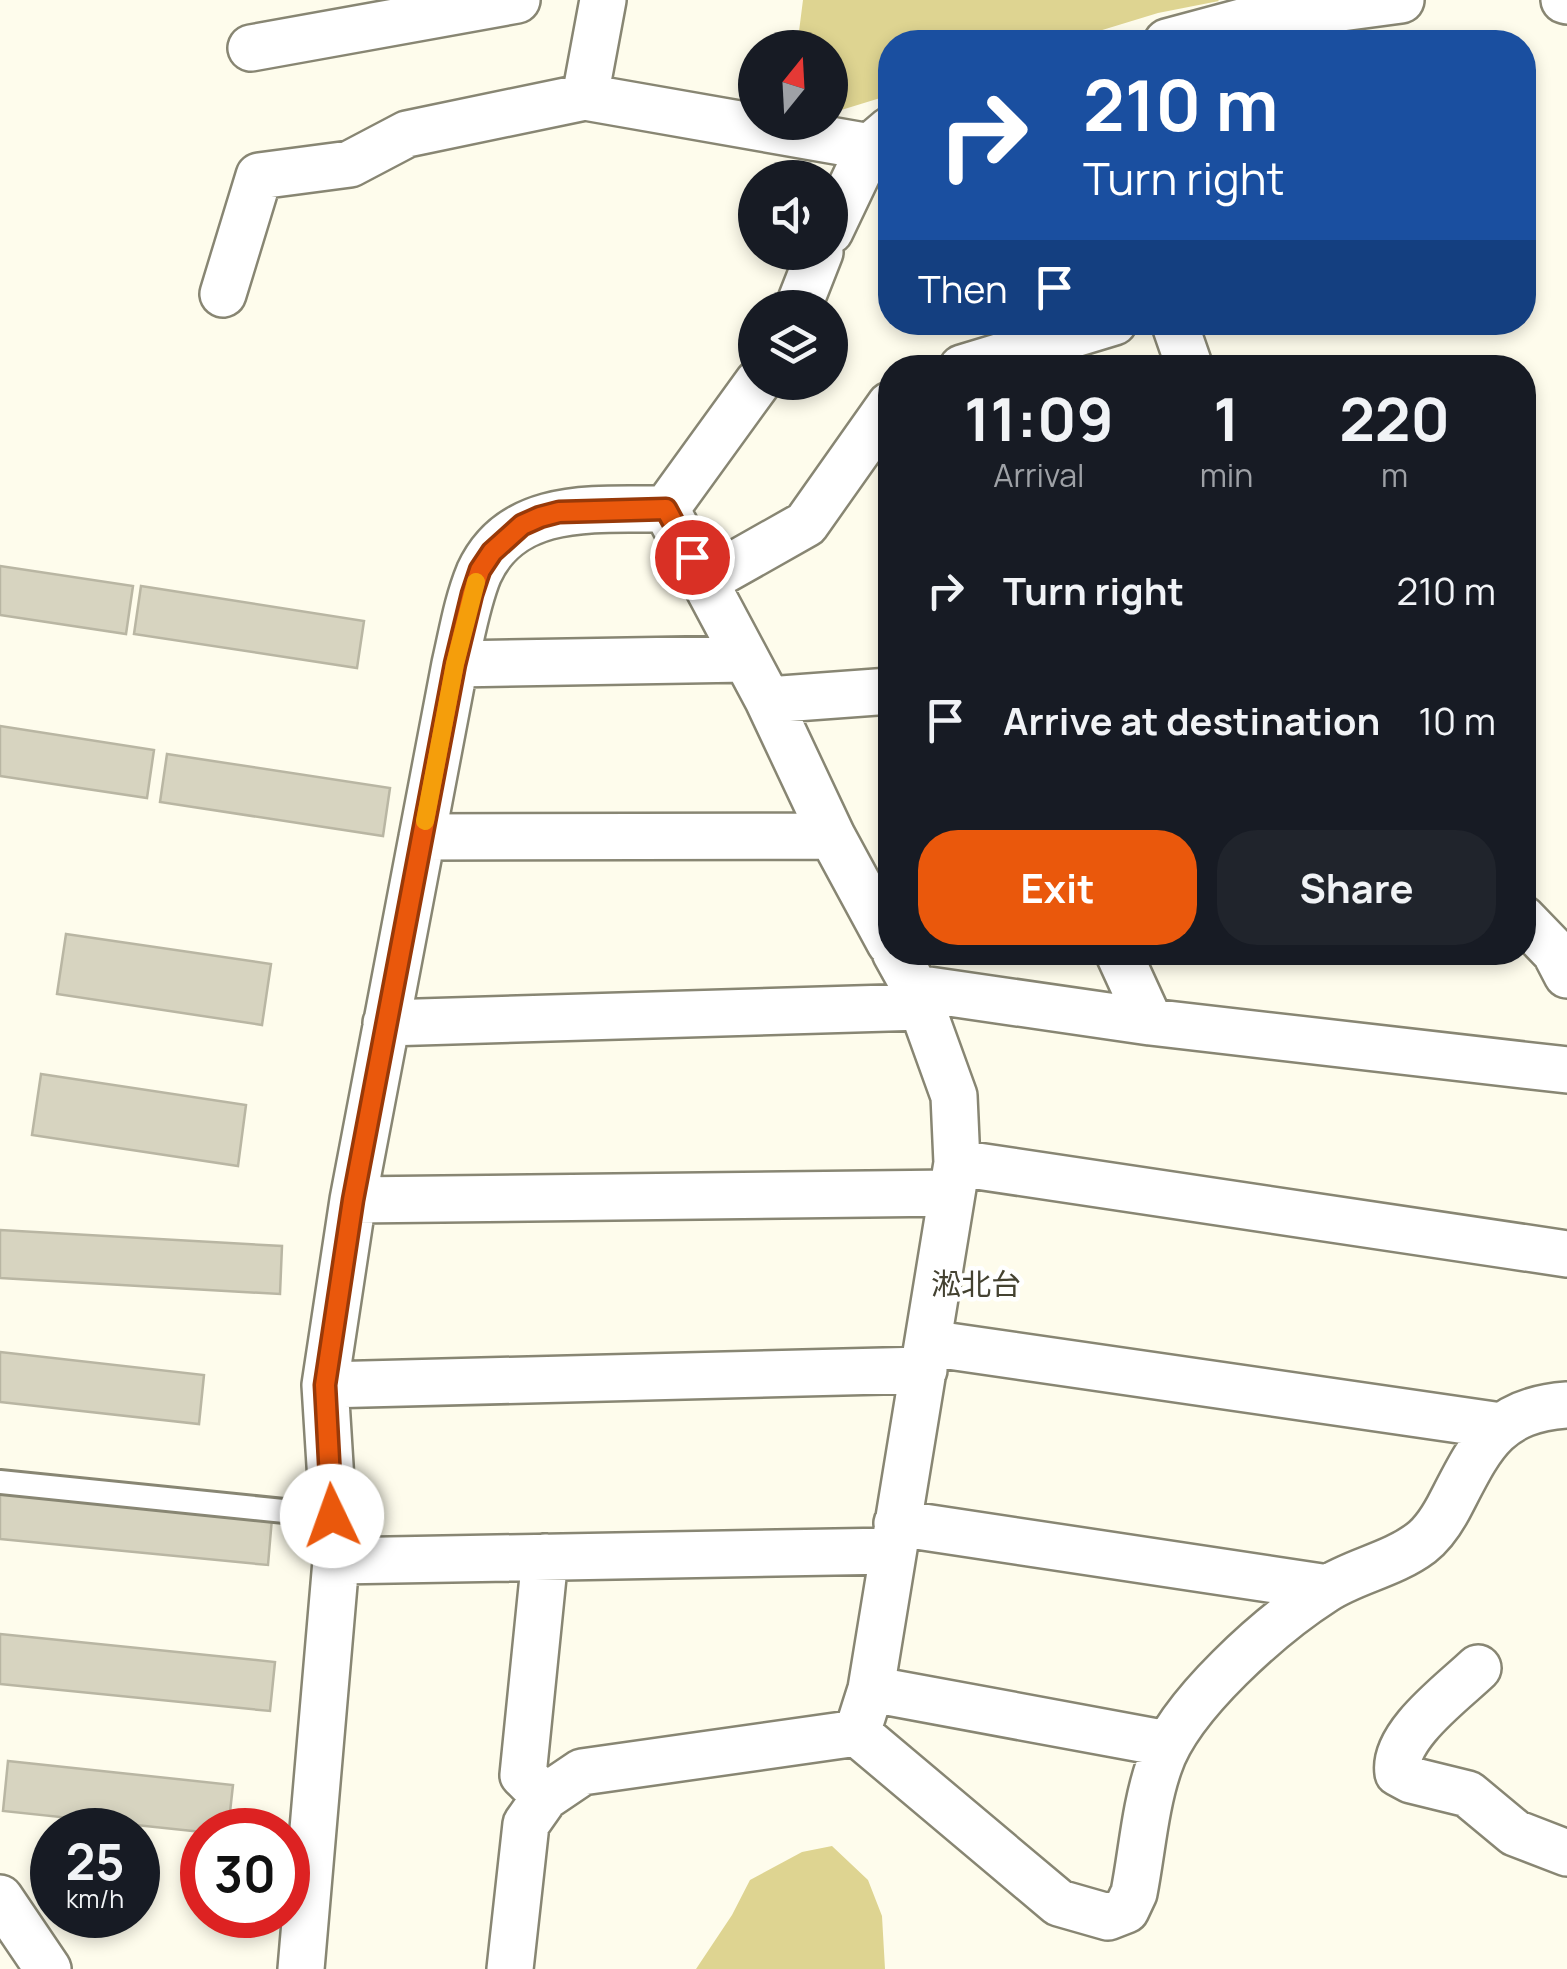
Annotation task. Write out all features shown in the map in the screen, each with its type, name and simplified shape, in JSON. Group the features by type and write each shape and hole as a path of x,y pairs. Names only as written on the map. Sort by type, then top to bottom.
{"street":[{"path":"251,48 517,0"},
{"path":"585,97 603,0"},
{"path":"1195,30 1242,10 1401,0"},
{"path":"223,294 259,176 350,164 407,134 585,97 878,139"},
{"path":"848,198 878,143"},
{"path":"1005,355 1071,335"},
{"path":"666,509 745,400"},
{"path":"705,581 806,524 878,422"},
{"path":"666,509 768,700 832,836 878,920"},
{"path":"300,1969 336,1561 325,1385 353,1200 455,664 480,570 492,552 522,525 559,512 666,509"},
{"path":"455,664 746,659"},
{"path":"768,700 878,691"},
{"path":"422,837 832,836"},
{"path":"1536,932 1555,952 1567,975"},
{"path":"1124,965 1150,1022"},
{"path":"386,1023 911,983 1150,1022 1567,1070"},
{"path":"858,1733 871,1690 954,1178 954,1096 911,983"},
{"path":"353,1200 954,1178 1567,1254"},
{"path":"325,1385 926,1356 1501,1426"},
{"path":"510,1969 526,1824 545,1797 582,1772 858,1733 1059,1903 1108,1917 1126,1910 1134,1893 1158,1767 1168,1744 1219,1680 1270,1631 1328,1588 1383,1565 1423,1542 1445,1514 1482,1448 1501,1426 1530,1409 1567,1405"},
{"path":"336,1561 545,1558 895,1537 1328,1588"},
{"path":"545,1558 523,1775 545,1797"},
{"path":"1478,1668 1409,1736 1399,1752 1398,1773 1468,1794 1514,1833 1567,1853"},
{"path":"871,1690 1168,1744"}],"lane":[{"path":"0,1482 332,1516"}],"shaded area":[{"path":"803,0 1219,1 1158,13 1102,30 878,30 878,99 848,108 848,30 799,30"},
{"path":"832,1846 868,1880 882,1916 885,1969 696,1969 750,1880 802,1852"}],"building":[{"path":"0,566 133,586 126,634 0,615"},
{"path":"141,586 364,621 357,668 134,634"},
{"path":"0,726 154,750 147,798 0,776"},
{"path":"167,754 390,788 383,836 160,802"},
{"path":"66,934 271,964 262,1025 57,994"},
{"path":"41,1074 246,1105 238,1166 32,1135"},
{"path":"0,1230 282,1246 280,1294 0,1278"},
{"path":"0,1352 204,1375 199,1424 0,1402"},
{"path":"0,1492 272,1518 268,1565 0,1539"},
{"path":"0,1634 275,1662 270,1711 0,1684"},
{"path":"8,1761 233,1785 230,1808 180,1808 180,1830 160,1828 160,1808 30,1808 30,1814 3,1811"}],"slow traffic":[{"path":"425,821 455,664 476,582"}],"district":[{"name":"淞北台","path":"976,1285"}],"route":[{"path":"332,1516 325,1385 353,1200 455,664 480,570 492,552 522,525 559,512 666,509 692,557"}]}
